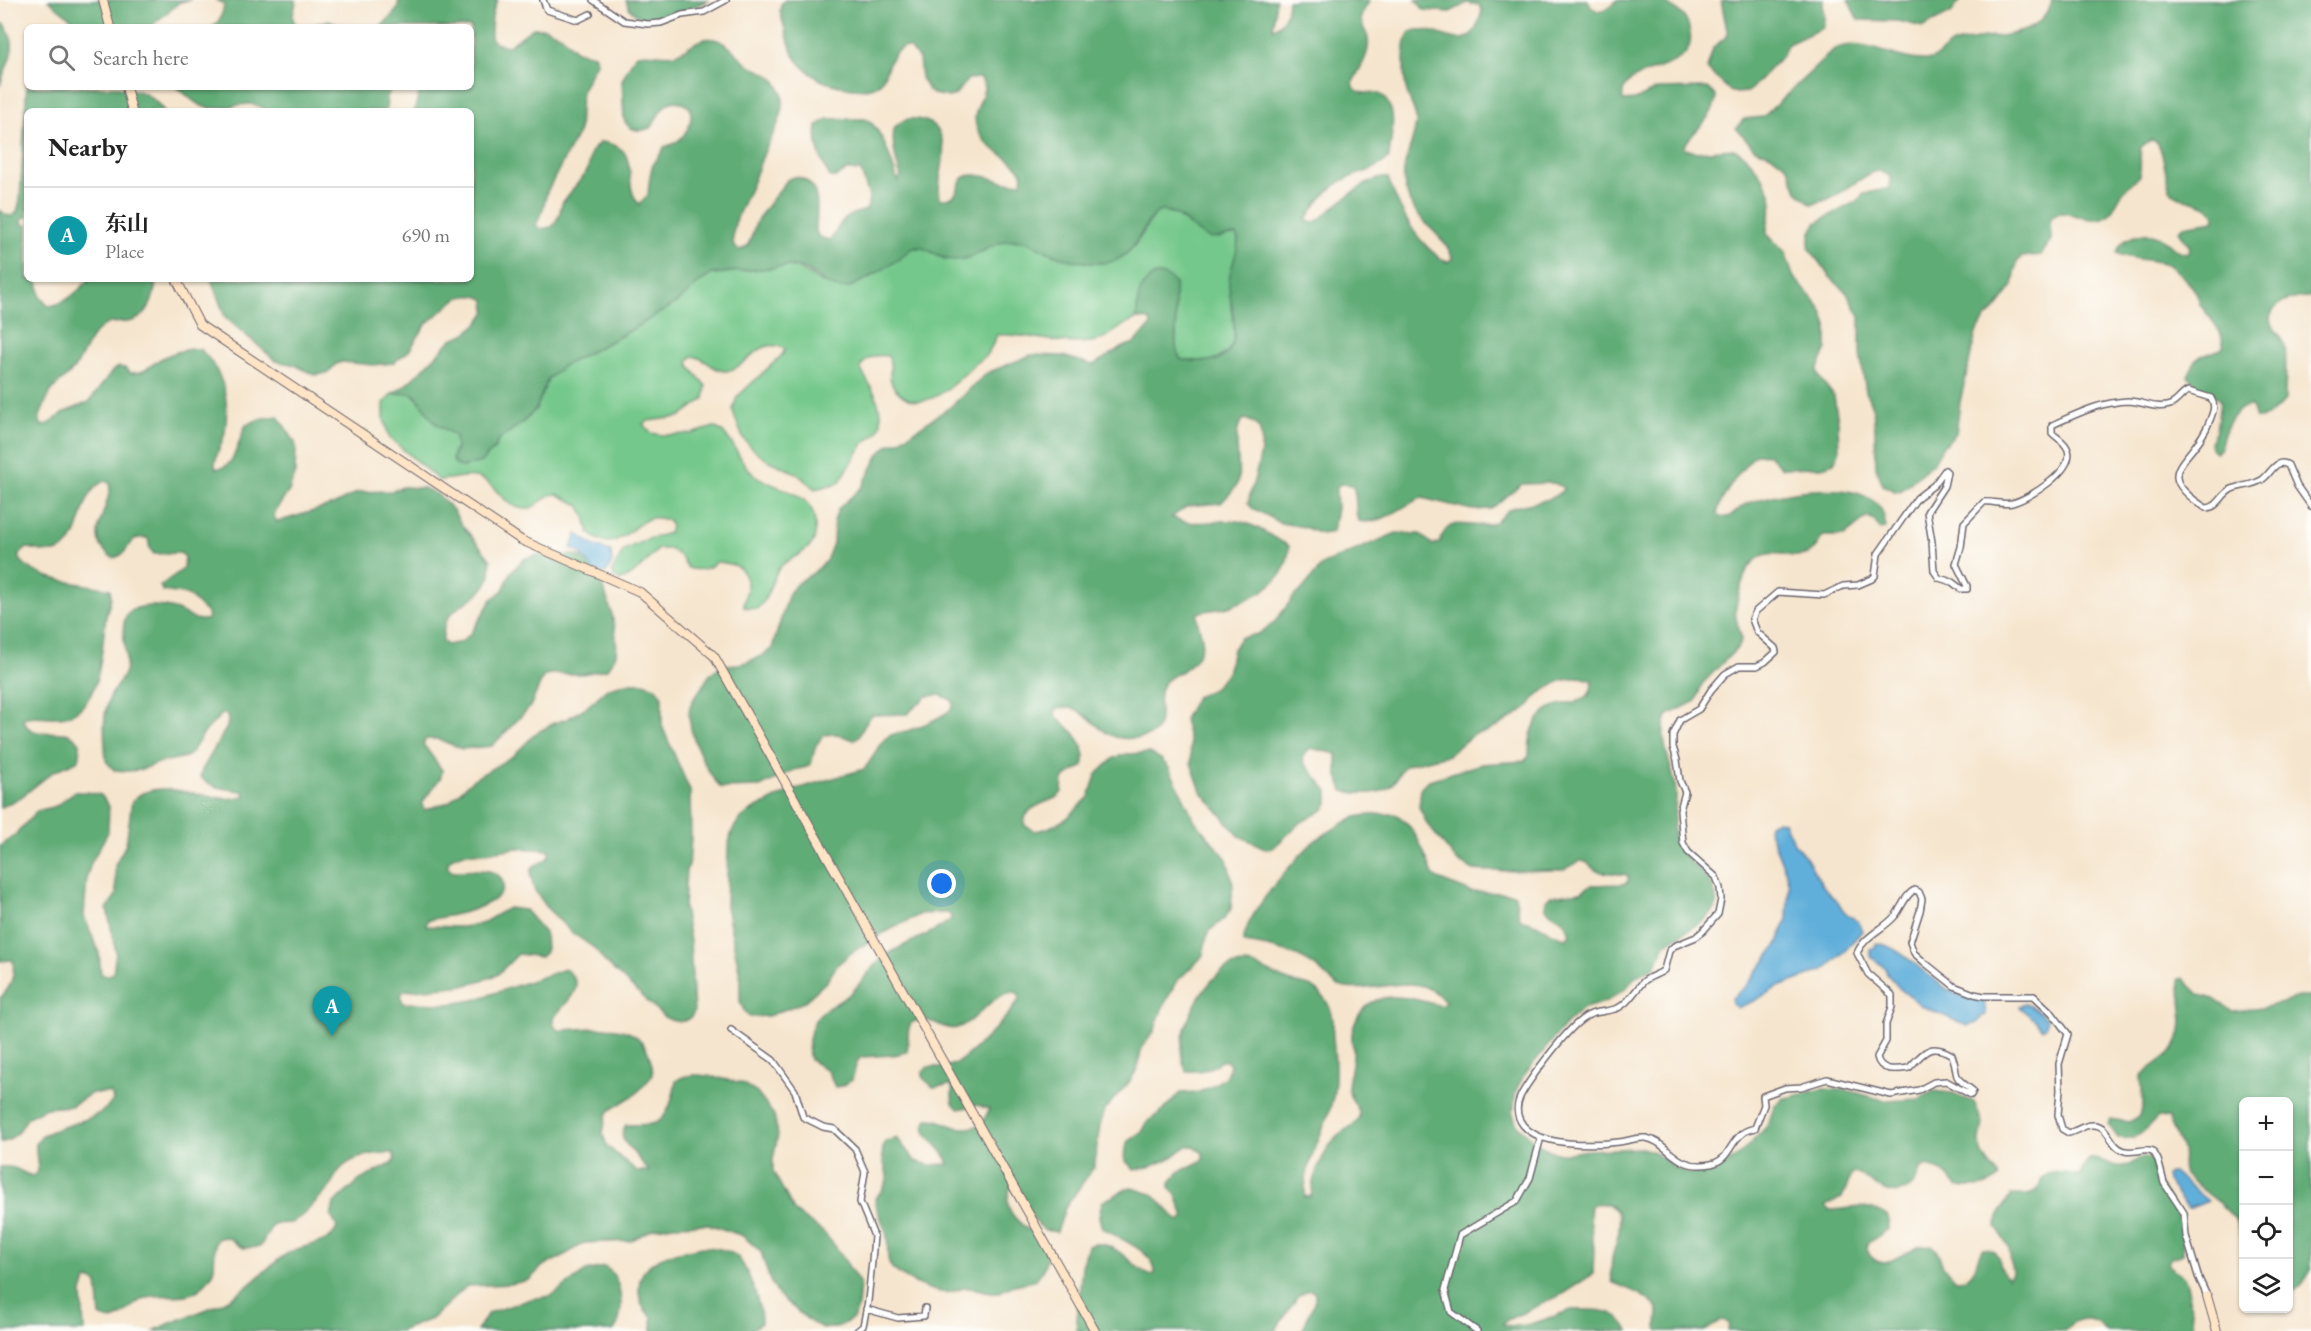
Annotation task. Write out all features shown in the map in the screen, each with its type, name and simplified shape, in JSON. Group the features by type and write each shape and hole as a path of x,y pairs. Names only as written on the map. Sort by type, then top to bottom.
{"street":[{"path":"103,0 109,24"},
{"path":"543,0 545,8 578,20 590,14"},
{"path":"593,0 624,21 648,24 704,12 726,0"},
{"path":"127,90 131,108"},
{"path":"178,282 200,325 521,540 640,592 714,656 1095,1331"},
{"path":"2217,1331 2186,1236 2184,1213 2164,1183 2156,1154 2149,1150 2119,1149 2113,1144 2107,1131 2098,1125 2088,1125 2069,1134 2062,1129 2058,1115 2059,1064 2068,1034 2052,1013 2034,996 1984,996 1963,990 1944,979 1914,953 1910,942 1922,899 1916,891 1910,893 1892,919 1868,938 1857,953 1868,974 1892,995 1892,1007 1886,1024 1886,1041 1877,1057 1878,1062 1882,1067 1909,1068 1929,1049 1940,1048 1952,1055 1955,1076 1959,1082 1973,1091 1973,1094 1965,1092 1946,1080 1934,1082 1919,1090 1891,1095 1827,1079 1801,1087 1785,1088 1763,1096 1764,1105 1755,1128 1740,1134 1725,1156 1712,1164 1683,1162 1649,1139 1574,1144 1541,1137 1526,1128 1517,1110 1522,1094 1558,1045 1581,1020 1599,1011 1619,1008 1646,979 1664,970 1666,957 1674,946 1696,937 1718,914 1721,899 1716,877 1688,852 1683,843 1680,810 1685,792 1680,781 1673,747 1673,735 1680,720 1699,709 1716,683 1725,674 1738,666 1757,666 1776,652 1775,648 1757,632 1752,619 1755,610 1774,594 1797,592 1824,595 1843,586 1858,585 1872,579 1875,576 1878,554 1882,547 1917,498 1934,485 1945,470 1947,472 1944,486 1927,512 1934,571 1939,578 1952,582 1961,589 1967,589 1956,564 1961,548 1962,530 1971,515 1984,502 2011,503 2045,488 2067,465 2069,458 2064,442 2052,433 2052,425 2066,420 2073,414 2117,402 2164,406 2172,404 2188,391 2211,398 2214,410 2208,428 2196,448 2178,467 2176,473 2180,486 2206,508 2215,506 2231,490 2259,481 2281,463 2288,465 2297,486 2311,506"},
{"path":"731,1030 772,1060 795,1091 803,1117 823,1127 834,1129 855,1149 865,1172 860,1202 874,1236 866,1309 862,1326 857,1331"},
{"path":"1477,1331 1452,1312 1445,1290 1460,1235 1517,1201 1530,1178 1541,1137"},
{"path":"866,1309 898,1318 924,1316 925,1308"}],"green space":[{"path":"48,0 191,0 180,2 154,24 78,24"},
{"path":"216,0 296,0 293,16 296,24 216,24 221,17 224,4"},
{"path":"399,0 498,0 491,23 491,38 495,43 508,46 533,28 545,28 562,36 576,51 594,55 597,61 581,92 579,131 547,192 536,225 540,229 552,227 559,216 562,203 588,170 591,152 600,142 614,145 622,150 627,158 631,186 639,204 648,195 652,168 664,147 676,142 688,128 690,108 676,101 662,109 652,127 636,130 626,124 622,80 635,55 675,54 695,43 710,39 729,46 749,65 775,80 782,94 783,103 780,120 736,220 733,240 734,247 739,250 747,246 761,214 787,180 792,178 798,177 805,180 814,190 817,203 816,232 819,237 830,240 846,218 867,209 869,197 861,171 848,170 836,177 830,177 824,165 817,146 816,133 817,126 827,119 865,119 871,123 886,146 898,181 901,176 893,143 896,126 913,119 926,121 932,125 940,134 944,151 939,184 940,199 953,197 963,178 967,176 980,175 1014,183 1021,182 1023,176 1015,164 989,145 978,131 975,116 984,90 981,78 968,79 955,95 949,97 933,94 921,78 919,59 910,48 903,47 892,57 879,84 874,87 854,88 824,81 815,77 792,52 780,12 781,4 785,0 1276,0 1273,28 1283,20 1288,0 1369,0 1361,17 1368,39 1368,51 1352,84 1360,92 1379,93 1390,107 1393,123 1389,158 1373,169 1346,179 1328,191 1306,220 1311,223 1317,221 1361,187 1380,178 1388,178 1410,226 1426,246 1447,262 1452,259 1450,252 1414,209 1406,190 1404,169 1416,119 1405,82 1405,46 1409,33 1419,30 1450,38 1460,39 1469,36 1476,27 1482,10 1479,5 1467,3 1450,12 1424,10 1416,0 1588,0 1592,8 1598,11 1604,10 1618,0 1664,0 1687,22 1691,40 1686,53 1675,61 1633,79 1624,88 1623,101 1635,100 1657,89 1708,88 1716,97 1711,112 1683,148 1695,152 1734,149 1746,157 1768,188 1772,202 1767,234 1785,252 1793,276 1821,309 1827,326 1827,348 1817,371 1834,396 1838,421 1839,452 1834,463 1822,467 1782,468 1769,455 1756,454 1728,490 1717,514 1722,517 1730,516 1748,503 1799,491 1839,490 1857,493 1872,500 1882,511 1886,529 1880,530 1874,520 1868,517 1844,536 1823,536 1815,549 1808,554 1801,556 1765,555 1758,558 1748,569 1736,606 1740,645 1702,684 1696,701 1668,715 1664,733 1675,783 1673,827 1676,840 1684,855 1709,880 1716,896 1716,907 1704,921 1665,944 1655,967 1638,975 1625,989 1607,1001 1582,1009 1564,1026 1525,1074 1516,1090 1513,1114 1517,1125 1539,1145 1556,1153 1642,1148 1654,1152 1685,1173 1710,1173 1741,1153 1768,1125 1774,1107 1782,1099 1822,1089 1847,1090 1887,1101 1918,1099 1934,1091 1953,1093 1974,1102 1983,1123 1980,1140 1981,1153 1999,1177 1990,1184 1958,1187 1944,1173 1927,1165 1921,1168 1913,1185 1906,1190 1892,1192 1878,1187 1858,1173 1852,1174 1842,1198 1825,1206 1829,1210 1866,1207 1888,1217 1888,1229 1867,1244 1872,1258 1886,1263 1920,1246 1932,1245 1943,1266 1956,1280 1968,1277 1974,1270 1982,1249 1989,1250 1997,1256 2008,1278 2012,1273 2009,1248 1996,1227 2001,1210 2011,1195 2033,1193 2042,1179 2050,1174 2059,1172 2079,1175 2088,1160 2094,1158 2124,1166 2141,1157 2147,1157 2156,1167 2159,1184 2170,1200 2178,1219 2183,1254 2171,1258 2167,1263 2185,1279 2194,1331 2105,1331 2096,1321 2085,1319 2068,1326 2063,1331 1728,1331 1729,1323 1723,1320 1704,1331 1659,1331 1657,1328 1658,1309 1642,1296 1612,1282 1612,1258 1618,1236 1619,1220 1613,1207 1599,1203 1591,1205 1593,1274 1561,1295 1503,1324 1527,1325 1570,1310 1594,1310 1617,1316 1629,1331 1302,1331 1315,1300 1315,1293 1310,1290 1298,1296 1275,1331 1076,1331 1082,1266 1088,1246 1105,1244 1149,1275 1154,1275 1151,1260 1145,1254 1102,1228 1099,1217 1102,1202 1130,1187 1154,1195 1180,1221 1184,1216 1175,1193 1170,1188 1170,1182 1179,1172 1203,1160 1203,1153 1193,1146 1187,1146 1171,1158 1153,1166 1134,1170 1125,1160 1126,1147 1129,1141 1142,1132 1148,1121 1158,1115 1180,1093 1199,1092 1225,1077 1230,1066 1227,1061 1221,1061 1206,1070 1187,1071 1182,1059 1185,1028 1201,994 1212,980 1224,970 1235,965 1250,965 1289,981 1312,987 1321,994 1330,1008 1333,1021 1334,1094 1307,1172 1305,1197 1311,1196 1313,1180 1332,1143 1359,1117 1348,1088 1353,1060 1352,1032 1359,1015 1367,1005 1389,997 1415,999 1441,1006 1445,1002 1435,992 1424,986 1412,984 1360,989 1341,987 1297,956 1244,943 1245,932 1260,905 1282,875 1313,842 1353,818 1395,814 1414,832 1433,875 1438,879 1471,892 1515,895 1519,916 1522,920 1567,938 1570,933 1564,922 1549,912 1546,907 1546,900 1550,896 1581,892 1591,885 1628,882 1628,875 1595,870 1586,862 1580,861 1564,870 1474,870 1457,861 1427,824 1419,807 1421,788 1429,780 1481,764 1524,761 1529,756 1531,735 1540,717 1557,705 1577,702 1588,695 1592,680 1580,677 1560,681 1538,694 1530,705 1515,716 1487,732 1474,734 1448,755 1406,765 1390,786 1378,792 1343,791 1337,773 1337,754 1310,748 1303,757 1304,763 1328,791 1328,803 1325,809 1300,823 1273,848 1267,849 1239,836 1201,791 1191,763 1190,743 1184,719 1196,697 1213,689 1227,673 1233,649 1240,638 1258,634 1274,623 1323,564 1396,533 1420,534 1433,545 1439,543 1443,533 1454,525 1481,526 1493,523 1509,509 1547,500 1564,488 1554,483 1522,484 1491,509 1472,510 1422,498 1384,518 1367,522 1358,521 1352,485 1340,484 1336,489 1337,508 1333,532 1321,534 1304,527 1281,523 1252,508 1248,503 1260,457 1261,439 1258,426 1245,419 1240,423 1238,430 1238,477 1234,489 1221,503 1188,506 1172,517 1197,523 1233,521 1253,526 1289,546 1284,569 1271,585 1252,597 1227,607 1198,613 1201,648 1192,663 1162,686 1159,698 1159,724 1150,735 1138,738 1116,737 1107,733 1077,710 1063,708 1055,710 1056,716 1081,743 1085,755 1083,766 1066,776 1063,780 1062,792 1058,797 1030,810 1025,820 1025,826 1036,831 1066,819 1089,797 1096,775 1114,758 1126,754 1150,753 1161,759 1169,768 1195,821 1227,859 1233,884 1231,909 1224,919 1208,932 1203,955 1176,982 1162,1009 1154,1032 1142,1047 1137,1069 1131,1080 1106,1108 1100,1125 1094,1167 1065,1208 1057,1232 1044,1230 1035,1221 1012,1185 1008,1199 1010,1211 1043,1245 1046,1256 1043,1269 1038,1276 1032,1281 998,1292 966,1288 944,1292 920,1285 897,1272 890,1265 886,1232 875,1203 875,1198 883,1189 887,1176 883,1158 885,1142 897,1138 915,1161 930,1165 949,1164 942,1152 927,1136 925,1125 928,1119 960,1128 973,1127 982,1125 989,1109 977,1105 959,1109 953,1101 952,1085 933,1087 923,1078 923,1071 928,1067 952,1065 961,1060 1002,1022 1020,996 1016,992 999,996 972,1019 957,1028 947,1028 925,1020 913,1022 909,1030 907,1052 861,1057 857,1062 852,1080 835,1087 827,1070 810,1060 808,1048 814,1021 826,1009 852,992 884,957 937,929 952,918 948,913 921,914 876,937 851,953 837,965 827,981 804,1002 768,1016 750,1017 745,1013 740,1001 740,975 726,906 728,847 732,831 739,820 749,812 790,791 864,769 885,739 939,717 953,707 952,700 940,695 927,696 907,714 873,715 854,740 836,734 824,735 816,745 811,763 807,767 794,770 760,787 721,788 709,772 698,750 691,727 690,707 708,678 717,669 725,665 752,660 772,648 789,593 797,583 812,574 826,561 833,543 834,521 838,509 862,487 879,454 888,445 899,441 950,407 987,373 1031,355 1063,356 1093,365 1134,343 1151,326 1150,320 1137,319 1139,294 1145,283 1159,275 1165,276 1175,284 1176,347 1180,359 1208,361 1221,358 1229,351 1233,341 1229,281 1238,240 1236,235 1209,238 1197,232 1176,215 1163,211 1151,218 1128,252 1110,262 1094,263 1070,259 1028,242 1014,240 998,244 970,257 955,260 944,258 923,248 913,248 889,266 847,288 829,285 803,268 793,266 712,274 675,304 563,366 548,379 536,409 522,423 498,440 495,448 481,462 463,467 456,465 452,459 456,448 455,436 434,422 416,396 411,393 392,394 421,371 452,339 465,334 479,322 486,311 485,300 470,296 455,300 426,324 409,351 393,363 373,365 342,362 336,364 328,373 314,375 295,365 276,361 225,317 212,282 474,282 474,108 415,108 420,90 474,90 474,24 384,24 397,10"},
{"path":"626,0 709,0 676,14 651,19 640,17 632,11"},
{"path":"1721,0 1823,0 1824,22 1822,28 1788,44 1782,56 1748,92 1736,93 1730,91 1707,69 1713,48 1728,35"},
{"path":"1848,0 1961,0 1951,13 1923,27 1898,21 1858,20"},
{"path":"2052,0 2311,0 2309,22 2311,31 2311,297 2297,298 2283,303 2273,312 2271,318 2285,347 2285,400 2261,418 2256,418 2252,406 2239,410 2226,428 2220,449 2215,452 2211,448 2210,442 2216,431 2220,401 2194,383 2188,376 2198,358 2223,348 2222,337 2200,304 2195,291 2170,266 2117,253 2121,245 2132,237 2151,234 2163,239 2179,251 2187,253 2190,247 2179,231 2183,226 2214,221 2215,215 2206,206 2182,198 2171,191 2160,148 2157,142 2151,140 2141,147 2138,178 2123,192 2107,216 2094,219 2063,213 2053,216 2050,224 2051,239 2041,255 2022,257 2017,261 2013,286 1976,333 1960,402 1956,433 1943,446 1934,462 1901,491 1894,491 1883,485 1876,467 1873,410 1866,392 1860,354 1860,316 1847,293 1830,277 1810,250 1809,244 1811,232 1816,223 1855,202 1864,194 1889,188 1890,176 1880,171 1873,172 1836,195 1811,204 1797,191 1788,167 1773,156 1754,148 1736,128 1744,119 1763,117 1831,52 1843,46 1856,45 1912,59 1926,60 1938,56 1953,44 2025,30 2037,24 2046,14"},
{"path":"329,20 339,24 316,24"},
{"path":"0,24 4,24 9,32 12,47 0,86"},
{"path":"26,90 131,90 147,95 162,108 25,108"},
{"path":"180,90 390,90 386,108 262,108 246,104 208,108 195,102"},
{"path":"24,131 24,218 22,224 24,224 24,282 38,282 40,296 48,306 65,300 86,282 156,282 150,306 141,317 128,322 108,324 94,334 76,366 48,396 39,419 42,426 65,412 89,402 113,370 119,367 125,368 130,373 140,372 173,353 200,349 215,367 226,397 225,432 215,468 222,468 228,464 246,425 259,419 278,416 295,442 295,473 289,491 276,510 274,516 277,522 333,505 358,492 391,491 403,487 424,488 437,494 453,510 461,524 491,560 490,577 483,588 454,611 448,619 444,628 443,642 448,645 461,642 471,633 492,599 503,590 511,572 524,559 536,555 576,555 585,560 593,570 607,598 615,629 616,653 607,669 582,674 548,674 543,677 530,707 492,746 462,749 438,739 426,739 423,744 442,770 441,777 422,803 424,810 449,802 472,780 513,756 536,733 567,719 588,706 607,689 625,683 644,683 655,687 662,695 662,726 690,791 691,838 684,908 690,941 694,1012 684,1021 672,1020 663,1016 604,961 594,948 571,932 548,909 534,889 531,870 535,865 546,860 549,850 517,848 484,853 465,853 453,857 448,862 448,868 453,872 482,870 496,874 501,878 503,884 501,893 475,909 427,920 426,926 462,927 481,924 508,908 525,910 545,933 546,952 541,957 518,954 497,975 467,985 403,991 401,997 403,1003 450,1004 474,1000 565,969 573,976 576,983 575,989 553,1020 554,1026 558,1030 606,1028 633,1034 643,1043 650,1056 653,1075 636,1094 610,1110 606,1115 603,1134 607,1146 637,1171 649,1171 624,1141 622,1134 624,1129 626,1125 655,1123 660,1120 670,1105 676,1081 682,1077 699,1075 742,1083 757,1093 774,1115 778,1135 773,1171 795,1212 823,1232 836,1247 860,1284 858,1308 853,1319 836,1328 824,1328 812,1323 779,1296 770,1281 761,1252 743,1236 708,1224 673,1225 653,1229 630,1241 584,1243 543,1266 529,1280 511,1284 467,1286 431,1319 400,1331 154,1331 227,1300 290,1252 330,1237 337,1227 331,1216 334,1203 360,1180 391,1164 395,1159 393,1153 384,1153 365,1156 348,1163 335,1176 332,1185 303,1215 291,1223 273,1224 260,1247 244,1248 225,1237 217,1239 214,1272 206,1283 191,1294 148,1297 136,1303 120,1317 107,1319 100,1316 97,1283 86,1280 82,1293 84,1331 0,1331 0,1167 15,1168 33,1176 38,1172 36,1144 41,1137 96,1115 106,1109 113,1100 111,1093 92,1093 71,1106 46,1108 28,1117 19,1131 9,1140 0,1143 0,998 10,985 14,965 13,960 0,961 0,846 15,835 37,811 56,806 74,792 101,795 109,806 108,832 91,863 87,876 84,916 99,953 101,974 107,976 113,973 116,952 107,909 116,895 115,865 126,844 132,801 143,793 157,789 171,789 218,798 245,796 243,791 214,786 200,776 227,727 226,713 221,715 203,734 192,752 186,757 158,763 140,770 127,771 114,770 106,761 105,712 110,697 126,669 123,632 127,614 137,608 158,606 177,610 195,619 208,619 207,613 188,595 163,591 160,586 183,569 185,557 180,553 154,554 150,549 148,538 135,539 124,553 113,558 103,550 98,532 107,503 110,483 104,481 89,497 77,530 65,548 55,552 45,552 27,548 18,556 25,565 47,576 110,589 111,599 106,616 99,672 89,698 69,715 23,718 30,729 72,735 80,743 80,756 77,761 53,772 21,797 0,808 0,210 12,216 17,212 20,200"},
{"path":"1160,211 1175,215 1205,236 1218,238 1236,234 1238,256 1231,298 1234,335 1230,348 1224,354 1208,361 1180,359 1176,347 1175,284 1154,275 1140,295 1137,319 1104,338 1079,343 997,335 984,358 947,389 926,400 915,401 904,397 892,383 888,356 872,357 860,368 875,394 881,412 881,424 877,433 863,444 839,483 815,489 796,473 767,460 743,438 733,409 737,397 782,355 785,349 768,346 734,369 726,371 692,356 688,362 706,386 704,399 679,417 648,421 643,424 651,433 663,435 691,434 714,427 727,436 749,470 801,498 813,513 815,533 813,543 781,566 767,595 756,609 744,607 747,580 738,567 716,562 703,569 688,568 681,557 670,549 658,549 641,568 625,578 620,580 614,577 612,571 624,550 645,540 669,533 671,527 669,521 651,518 615,541 599,540 589,533 585,516 579,505 557,494 550,495 530,509 521,508 506,501 489,484 475,477 438,480 389,437 384,419 384,403 392,394 411,393 424,405 434,422 455,436 456,448 453,453 456,465 463,467 481,462 495,448 498,440 522,423 536,409 548,379 563,366 675,304 712,274 789,266 800,269 823,283 835,286 847,285 870,277 911,248 924,248 946,260 983,246 1012,241 1029,243 1070,259 1100,263 1119,258 1128,252 1154,214"},
{"path":"2179,979 2183,979 2200,995 2214,999 2232,1011 2263,1008 2298,997 2311,997 2311,1270 2302,1284 2293,1292 2293,1097 2239,1097 2239,1230 2235,1219 2217,1201 2184,1175 2181,1146 2169,1118 2158,1117 2141,1134 2131,1138 2118,1138 2108,1124 2111,1119 2129,1122 2140,1116 2143,1105 2141,1076 2171,1052 2176,1045 2182,1027"},
{"path":"703,1247 728,1251 739,1259 754,1290 761,1323 749,1331 652,1331 652,1317 640,1301 641,1277 653,1262 662,1257"},
{"path":"604,1267 610,1271 619,1287 620,1317 613,1331 477,1331 488,1313 531,1299 551,1296 586,1271"}],"water":[{"path":"577,534 595,546 611,551 612,562 607,573 594,571 580,552 571,548"},
{"path":"1775,821 1784,822 1794,843 1805,856 1823,886 1846,913 1859,922 1862,931 1824,970 1776,988 1737,1008 1732,1004 1732,998 1746,986 1777,945 1787,919 1789,885 1768,829 1769,824"},
{"path":"1876,943 1902,954 1941,985 1955,993 1968,998 1984,999 1986,1015 1982,1016 1977,1023 1967,1026 1922,1006 1900,989 1887,974 1885,968 1870,956 1870,950 1875,948"},
{"path":"2025,1004 2036,1009 2047,1019 2046,1027 2041,1029 2036,1021 2020,1008 2019,1006"},
{"path":"2173,1172 2208,1201 2188,1209 2167,1182 2166,1175"}],"place":[{"name":"东山","path":"332,1036"}]}
